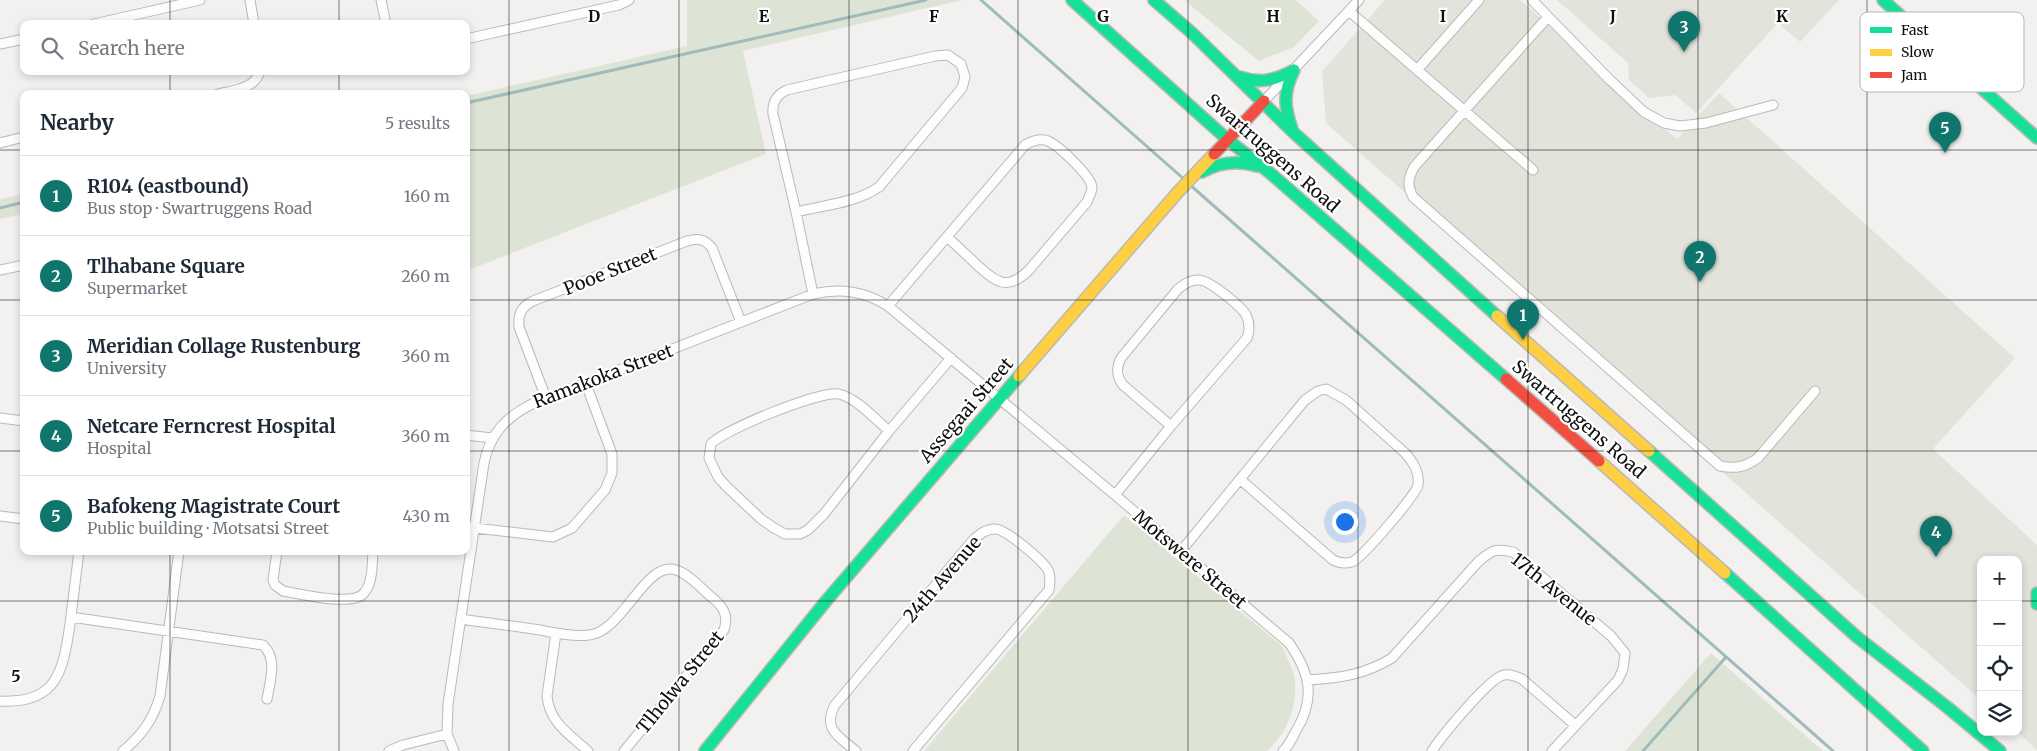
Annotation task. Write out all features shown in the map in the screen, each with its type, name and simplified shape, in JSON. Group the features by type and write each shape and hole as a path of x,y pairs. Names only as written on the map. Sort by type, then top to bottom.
{"main road":[{"name":"Swartruggens Road","path":"1072,0 1228,140 1270,173 1631,488 1922,751"},
{"name":"Swartruggens Road","path":"1154,0 1264,101 1293,132 1523,340 1857,637 1936,697 2000,751"},
{"path":"1883,0 1896,12"},
{"path":"1233,73 1248,80 1262,83 1278,79 1294,70"},
{"path":"1293,132 1286,111 1284,93 1294,70"},
{"path":"1986,92 2037,138"},
{"name":"Assegaai Street","path":"706,751 826,601 1000,398 1194,176 1264,101"},
{"path":"1194,176 1209,168 1235,162 1256,165 1270,173"},
{"path":"2037,593 2037,604"}],"street":[{"path":"112,20 200,0"},
{"path":"250,0 253,20"},
{"path":"381,0 385,20"},
{"path":"470,38 619,5 629,0"},
{"path":"1264,101 1359,0"},
{"path":"1417,70 1479,0"},
{"path":"1532,0 1644,112 1664,123 1680,126 1706,123 1772,104"},
{"path":"1349,11 1533,170"},
{"path":"1548,17 1414,167 1408,178 1408,187 1413,197 1720,466 1733,469 1746,466 1758,458 1815,391"},
{"path":"0,44 20,40"},
{"path":"796,212 855,199 880,187 962,88 965,77 961,64 948,55 935,56 781,93 774,102 772,108 813,294"},
{"path":"233,90 252,85 259,75"},
{"path":"0,143 20,138"},
{"path":"888,306 1025,145 1033,141 1048,141 1056,146 1090,180 1092,189 1087,202 1029,270 1021,278 1013,282 996,281 947,237"},
{"name":"Pooe Street","path":"546,398 519,328 521,310 533,301 678,244 697,239 704,240 712,248 741,322"},
{"path":"0,270 20,266"},
{"path":"1115,495 1171,426 1243,344 1250,330 1246,315 1241,309 1206,281 1199,280 1184,284 1178,289 1117,365 1119,380 1124,386 1171,426"},
{"name":"Ramakoka Street","path":"470,527 484,463 492,438 503,424 518,411 546,398 813,294 828,291 854,291 876,298 1000,398"},
{"path":"889,431 848,398 838,394 830,394 807,399 724,434 711,444 710,458 718,477 761,519 785,534 800,534 808,530 824,514 889,431 952,358"},
{"path":"470,527 553,537 572,528 606,490 612,473 612,454 586,384"},
{"path":"1181,551 1305,400 1318,391 1326,389 1346,400 1405,453 1413,462 1418,476 1416,489 1400,511 1358,558 1344,563 1333,560 1241,480"},
{"name":"Motswere Street","path":"1000,398 1289,643 1301,662 1308,680 1309,696 1301,723 1286,750"},
{"path":"0,418 20,420"},
{"path":"470,435 492,438"},
{"path":"0,516 20,519"},
{"name":"24th Avenue","path":"856,751 835,733 832,728 829,720 835,705 974,539 987,531 1003,530 1040,560 1048,570 1051,582 1049,590 913,751"},
{"name":"17th Avenue","path":"1308,680 1357,674 1374,669 1392,658 1478,562 1490,552 1499,549 1512,552 1611,636 1624,653 1623,669 1618,680 1552,751"},
{"path":"0,702 24,701 44,692 59,675 63,664 71,616 79,555"},
{"path":"123,751 146,728 154,715 160,696 178,555"},
{"path":"276,555 273,572 275,585 279,588 291,593 343,599 359,598 364,594 369,586 373,555"},
{"name":"Ramakoka Street","path":"454,751 448,734 448,704 461,619 467,555"},
{"name":"Tlholwa Street","path":"461,619 556,633 589,635 600,633 627,608 653,575 667,569 676,570 685,575 720,605 725,612 726,624 721,635 624,751"},
{"path":"71,616 263,645 269,650 272,664 268,699"},
{"path":"556,633 547,696 548,705 556,722 588,751"},
{"path":"1432,751 1489,683 1504,674 1522,679 1575,725"},
{"path":"389,751 403,745 448,734"}],"shaded area":[{"path":"1385,0 1520,0 1677,139 1719,93 2015,358 1933,449 2037,545 2037,750 2021,736 2022,556 1977,556 1977,696 1326,123 1322,71"},
{"path":"1557,0 1839,0 1800,42 1778,23 1696,113 1675,95 1649,98 1629,80 1628,63"}],"green space":[{"path":"687,0 962,0 743,51 766,154 470,269 470,95 687,46"},
{"path":"1184,0 1296,0 1319,21 1294,47 1259,61"},
{"path":"20,195 20,215 0,219 0,199"},
{"path":"1124,515 1282,646 1293,672 1295,693 1294,704 1287,725 1274,744 1267,751 924,751"},
{"path":"1711,653 1823,751 1625,751"}],"waterway":[{"path":"470,102 926,0"},
{"path":"981,0 1185,180"},
{"path":"1189,184 1833,751"},
{"path":"0,208 20,203"},
{"path":"1643,751 1726,657"}],"traffic: fast":[{"path":"1072,0 1228,140 1270,173 1506,379"},
{"path":"1154,0 1192,33 1293,132 1497,316"},
{"path":"1883,0 1896,12"},
{"path":"1240,77 1268,80 1294,70"},
{"path":"1292,129 1287,113 1286,92 1294,70"},
{"path":"1986,92 2037,138"},
{"path":"1202,172 1215,166 1229,163 1257,166"},
{"path":"705,751 826,601 1019,376"},
{"path":"1649,451 1857,637 2000,751"},
{"path":"1725,573 1923,751"},
{"path":"2037,593 2037,604"}],"traffic: slow":[{"path":"1019,376 1178,192 1214,154"},
{"path":"1497,316 1649,451"},
{"path":"1599,461 1725,573"}],"traffic: jam":[{"path":"1214,154 1264,101"},
{"path":"1506,379 1599,461"}],"place":[{"name":"Meridian Collage Rustenburg","path":"1684,52"},
{"name":"Bafokeng Magistrate Court","path":"1945,153"},
{"name":"Tlhabane Square","path":"1700,282"},
{"name":"R104 (eastbound)","path":"1523,340"},
{"name":"Netcare Ferncrest Hospital","path":"1936,557"}]}
